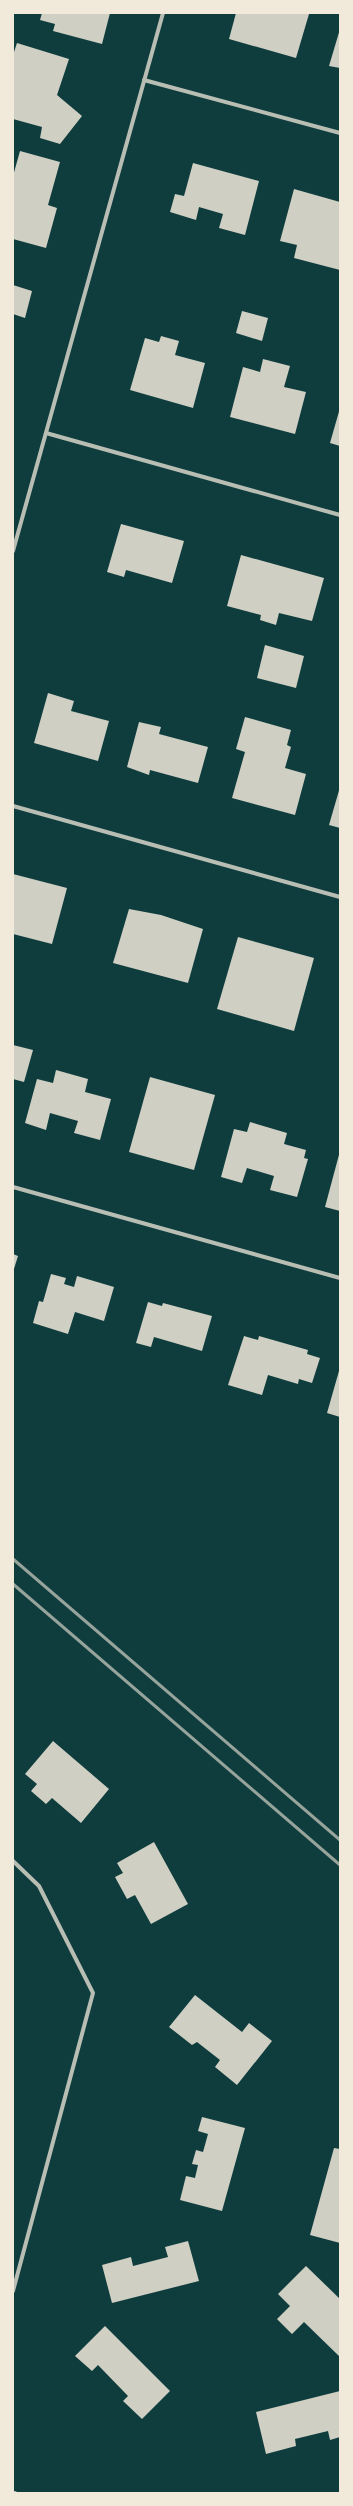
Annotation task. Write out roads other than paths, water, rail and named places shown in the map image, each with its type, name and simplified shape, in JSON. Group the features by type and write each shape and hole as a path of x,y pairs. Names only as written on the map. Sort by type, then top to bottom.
{"street":[{"path":"13,551 163,13"},
{"path":"144,80 340,133"},
{"path":"46,433 340,515"},
{"path":"13,806 340,897"},
{"path":"13,1187 340,1278"},
{"path":"13,1862 39,1886 93,1993 13,2290"}],"railway":[{"path":"13,1559 340,1840"},
{"path":"13,1584 340,1865"}]}
